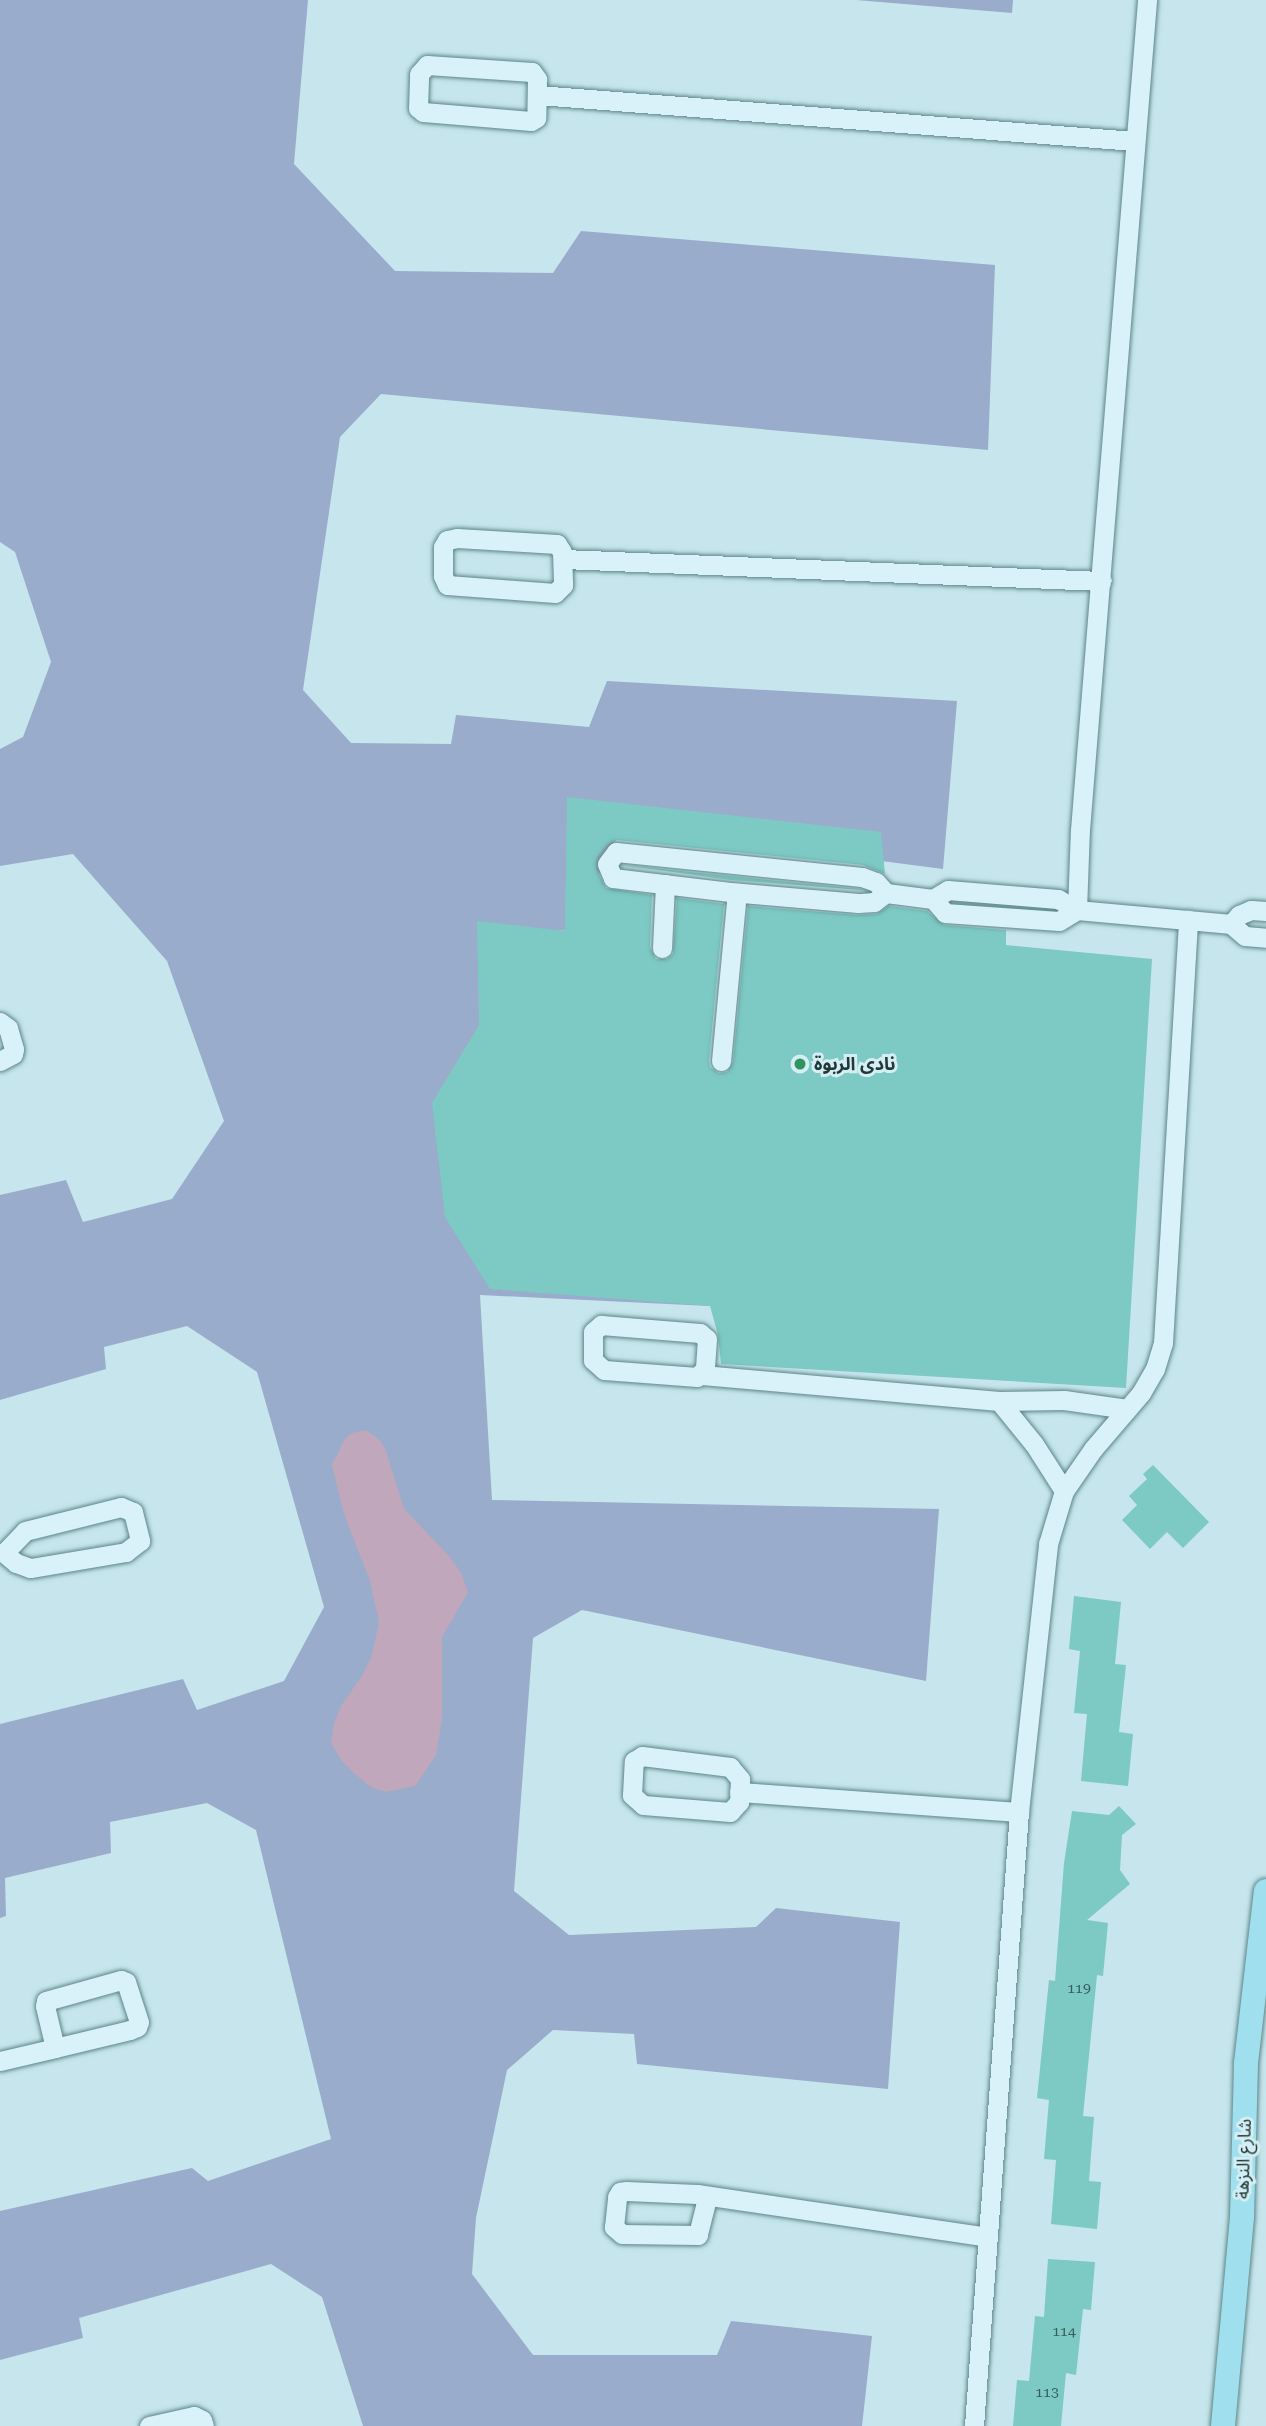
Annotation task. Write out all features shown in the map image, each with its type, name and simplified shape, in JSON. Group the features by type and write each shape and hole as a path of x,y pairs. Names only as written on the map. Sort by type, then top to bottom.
{"main road":[{"name":"شارع النزهة","path":"1223,2426 1242,2217 1246,2063 1266,1891"}],"street":[{"path":"1077,911 1080,830 1147,0"},
{"path":"427,65 522,70 532,72 537,79 538,95 538,113 531,121 430,115 418,107 418,75 427,65"},
{"path":"538,95 1135,141"},
{"path":"457,538 547,542 557,544 563,559 563,585 555,593 455,587 447,584 443,576 443,547 447,540 457,538"},
{"path":"563,559 1102,581"},
{"path":"886,893 874,902 734,893 613,878 607,864 616,852 862,877 876,882 886,893 933,899 945,913 1059,922 1077,911 1231,924 1245,936 1266,938"},
{"path":"721,1061 734,893 732,863"},
{"path":"662,948 664,884"},
{"path":"1231,924 1239,915 1251,911 1266,911"},
{"path":"975,2426 1019,1812 1048,1544 1064,1491 1093,1449 1141,1393 1155,1369 1163,1343 1188,920"},
{"path":"0,1023 8,1028 14,1049 7,1059 0,1061"},
{"path":"702,1375 705,1369 707,1339 700,1333 601,1325 593,1332 593,1360 604,1370 702,1375 999,1401 1064,1400 1127,1409"},
{"path":"999,1401 1034,1444 1064,1491"},
{"path":"121,1507 133,1512 140,1541 126,1552 46,1567 30,1568 16,1563 2,1553 13,1540 32,1528 121,1507"},
{"path":"642,1756 730,1767 740,1779 740,1792 739,1802 730,1812 643,1805 632,1795 634,1761 642,1756"},
{"path":"740,1792 1019,1812"},
{"path":"0,2061 55,2048 137,2027 139,2022 127,1982 121,1980 50,1998 45,2006 55,2048"},
{"path":"703,2197 706,2202 698,2235 622,2234 614,2227 620,2192 703,2197 988,2236"},
{"path":"149,2426 194,2416 202,2420 204,2426"}],"shaded area":[{"path":"0,0 308,0 294,164 395,271 553,273 581,231 995,265 988,450 381,394 340,437 303,690 351,743 451,744 456,715 589,727 607,681 957,701 943,869 628,828 601,856 594,931 496,930 730,1307 480,1295 492,1500 939,1509 926,1681 582,1610 533,1638 514,1891 569,1935 756,1927 776,1908 900,1922 888,2089 637,2064 634,2034 553,2030 507,2070 476,2218 472,2274 533,2355 717,2355 731,2321 872,2336 862,2426 363,2426 322,2297 271,2264 79,2318 83,2338 0,2360 0,2211 192,2168 208,2181 331,2139 256,1830 207,1803 110,1822 111,1853 5,1878 6,1916 0,1918 0,1724 183,1679 197,1710 284,1681 324,1607 257,1372 187,1326 104,1347 106,1369 0,1400 0,1195 66,1180 83,1222 172,1199 224,1121 167,961 73,854 0,866 0,749 23,737 51,662 15,552 0,542"},
{"path":"856,0 1013,0 1012,13"},
{"path":"366,1430 381,1441 386,1451 404,1509 450,1557 461,1573 468,1592 442,1637 442,1720 436,1755 415,1786 386,1792 371,1787 356,1775 341,1760 331,1743 341,1706 362,1676 372,1655 379,1622 370,1581 344,1514 332,1465 345,1439 352,1433"}],"building":[{"name":"نادى الربوة","path":"567,797 881,832 885,874 863,865 617,840 607,844 597,857 596,869 606,888 652,895 650,947 656,959 667,959 673,954 677,898 724,904 709,1060 710,1067 719,1073 727,1072 733,1062 748,906 857,915 876,914 889,906 927,911 944,925 1006,930 1006,945 1152,959 1126,1388 721,1364 718,1335 710,1306 490,1289 445,1217 432,1103 479,1025 477,921 565,931"},
{"path":"622,865 859,889 863,890 731,880"},
{"path":"1153,1465 1209,1522 1183,1548 1167,1532 1150,1549 1122,1520 1137,1505 1129,1496 1147,1479 1143,1474"},
{"path":"1074,1596 1121,1602 1115,1664 1126,1665 1119,1732 1133,1734 1128,1786 1081,1781 1087,1714 1074,1713 1080,1651 1069,1649"},
{"path":"1119,1806 1136,1824 1122,1835 1120,1870 1130,1884 1087,1920 1108,1923 1103,1976 1097,1975 1083,2116 1094,2117 1089,2181 1101,2182 1097,2229 1051,2224 1056,2160 1044,2159 1049,2100 1037,2098 1049,1980 1055,1981 1064,1863 1072,1811 1109,1815"},
{"path":"1048,2259 1095,2262 1091,2310 1083,2309 1076,2375 1066,2373 1061,2426 1013,2426 1017,2380 1029,2381 1035,2316 1044,2317"}],"place":[{"name":"نادى الربوة","path":"800,1064"}]}
